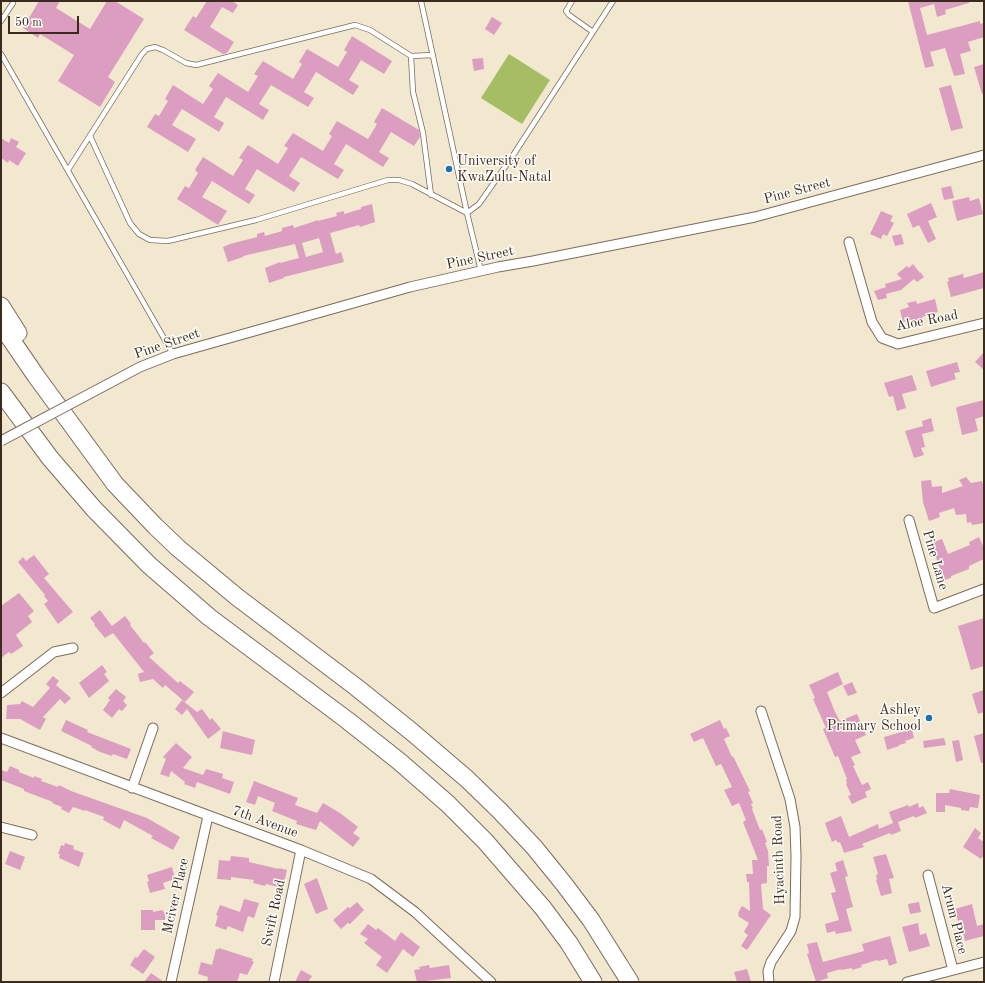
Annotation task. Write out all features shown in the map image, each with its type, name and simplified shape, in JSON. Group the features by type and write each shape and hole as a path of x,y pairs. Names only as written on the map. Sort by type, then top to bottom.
{"highway":[{"path":"1,306 34,359 36,376"},
{"path":"1,325 36,376 115,484 178,548 236,597 356,687 467,779 534,847 564,884 594,926 630,982"},
{"path":"2,394 50,458 94,510 149,565 209,617 347,720 400,762 448,804 480,836 521,881 569,944 593,982"}],"street":[{"name":"Pine Street","path":"1,441 140,367 173,354 410,287 481,271 755,217 984,155"},
{"name":"Aloe Road","path":"849,242 872,322 882,338 898,344 984,323"},
{"name":"Pine Lane","path":"909,520 934,608 984,589"},
{"path":"1,693 54,652 73,648"},
{"name":"Hyacinth Road","path":"761,711 790,799 795,827 796,856 795,917 791,931 771,962 768,971 769,982"},
{"path":"132,788 153,728"},
{"name":"7th Avenue","path":"1,738 301,850 371,879 383,886 415,912 491,982"},
{"name":"Mciver Place","path":"171,982 208,816"},
{"path":"1,826 32,835"},
{"name":"Swift Road","path":"274,982 301,850"},
{"name":"Arum Place","path":"928,875 953,970"},
{"path":"907,982 984,962"}],"lane":[{"path":"421,1 481,271"},
{"path":"572,1 566,11 569,16 593,32"},
{"path":"467,213 479,204 614,1"},
{"path":"1,21 14,2"},
{"path":"68,170 142,54 147,49 155,47 186,63 196,65 355,25 370,30 411,56 433,55"},
{"path":"1,54 173,354"},
{"path":"411,56 413,92 424,133 431,195"},
{"path":"90,136 130,224 139,234 150,240 168,240 256,220 388,180 399,180 412,184 467,213"}],"green space":[{"path":"509,54 550,80 522,124 481,98"}],"building":[{"path":"39,1 60,1 56,8 90,29 107,1 115,1 144,19 108,77 115,82 100,107 58,81 74,55 40,34 38,38 23,28"},
{"path":"207,1 232,1 238,5 233,13 222,7 210,27 234,42 227,53 223,54 184,30 193,16 196,18"},
{"path":"908,1 969,1 969,3 945,10 946,14 937,17 934,4 920,8 927,35 980,21 980,24 984,23 984,37 968,42 971,51 960,54 965,74 954,76 945,48 930,52 934,66 925,68"},
{"path":"492,17 502,23 494,35 485,29"},
{"path":"352,36 392,61 384,74 361,60 349,80 359,86 353,95 316,72 304,92 314,98 308,107 271,85 259,104 269,110 263,120 226,97 214,117 224,123 219,132 182,109 172,125 196,139 188,152 147,127 155,114 159,116 168,101 165,99 173,85 203,104 213,89 209,86 218,73 248,92 258,76 254,74 263,61 293,79 302,64 299,62 307,49 338,67 347,52 344,50"},
{"path":"483,58 484,69 474,71 472,59"},
{"path":"984,64 984,93 982,94 974,67"},
{"path":"951,85 963,128 951,131 939,88"},
{"path":"382,108 419,130 420,137 414,146 391,132 379,152 389,158 383,167 346,144 334,164 344,170 338,179 301,157 289,176 300,183 294,192 257,169 245,189 255,195 249,204 212,181 202,197 227,211 218,225 177,199 185,186 189,188 198,173 195,170 203,157 233,176 243,160 239,158 248,145 278,164 288,148 284,146 293,133 323,151 332,136 329,134 337,121 368,139 377,124 374,122"},
{"path":"1,138 9,143 11,138 19,142 16,147 26,153 18,166 9,160 8,163 1,158"},
{"path":"951,186 954,198 944,200 941,188"},
{"path":"969,197 970,201 979,198 983,214 957,221 952,201"},
{"path":"931,203 937,217 928,221 936,239 928,243 919,225 913,228 907,214"},
{"path":"372,204 375,222 360,227 359,225 330,233 336,254 341,252 344,262 284,277 269,283 265,268 280,262 299,258 295,244 243,256 228,262 223,247 230,244 257,237 257,234 264,232 265,236 282,231 282,228 293,225 294,228 318,220 337,216 336,213 344,211 344,214 361,209 361,207","holes":["319,238 323,252 306,257 302,243"]},
{"path":"881,211 893,216 890,221 894,223 887,236 883,234 881,239 870,234"},
{"path":"901,234 904,244 895,246 892,236"},
{"path":"913,264 920,273 922,272 921,273 924,277 917,282 914,279 901,290 886,294 887,298 878,300 874,291 886,287 885,284 902,279 897,274 907,266 909,268"},
{"path":"984,272 984,288 951,297 947,282 949,281 948,278 963,274 964,278"},
{"path":"935,299 938,312 922,317 923,319 913,322 913,320 903,322 900,310 909,307 907,303 916,301 917,304"},
{"path":"984,352 984,370 975,362"},
{"path":"957,362 960,372 954,373 956,379 931,387 926,371"},
{"path":"912,375 917,390 902,394 906,408 897,411 893,396 889,397 884,383"},
{"path":"984,400 984,416 975,419 978,431 962,435 956,408"},
{"path":"931,418 934,431 922,434 925,447 921,448 924,455 914,458 905,431 923,426 922,421"},
{"path":"966,477 971,483 982,481 984,488 984,523 972,525 971,522 967,523 966,514 956,515 954,508 939,513 940,517 929,521 923,502 921,481 931,480 932,487 942,486 942,493 963,486 959,480"},
{"path":"979,537 984,548 984,559 969,566 969,569 944,580 931,543 942,539 948,554 970,545 969,542"},
{"path":"34,555 49,574 44,578 73,612 58,624 44,604 48,601 44,596 45,595 18,562 23,557 26,561"},
{"path":"19,593 34,611 28,616 32,622 16,635 23,646 11,654 9,652 1,658 1,606"},
{"path":"100,610 112,626 125,616 144,643 145,642 154,653 149,657 178,683 180,681 194,692 185,702 165,685 163,688 153,679 140,682 138,674 144,672 113,633 105,638 90,618"},
{"path":"984,618 984,666 971,670 958,626"},
{"path":"102,665 107,672 104,674 109,681 89,698 79,683"},
{"path":"838,672 843,684 827,692 835,712 840,721 857,714 866,735 855,740 861,753 851,757 855,765 853,766 862,785 868,782 871,789 865,792 867,797 852,804 848,796 851,795 846,784 847,779 838,756 835,757 823,729 826,728 813,699 815,698 809,685"},
{"path":"53,676 59,681 56,685 71,698 65,704 60,699 43,717 46,719 40,730 20,719 6,719 7,705 20,704 22,701 33,707 50,688 46,684"},
{"path":"852,682 857,693 848,696 843,686"},
{"path":"116,689 126,697 123,701 127,705 122,711 119,709 112,718 103,710 110,700 108,698"},
{"path":"984,690 984,712 978,714 972,694"},
{"path":"182,700 197,712 202,709 210,720 212,718 221,729 208,739 187,709 182,715 175,709"},
{"path":"66,720 88,730 87,732 131,749 127,759 113,754 112,756 100,752 91,747 92,746 61,731"},
{"path":"720,720 724,729 726,728 730,736 724,739 750,791 748,792 753,803 751,804 752,809 760,830 762,829 767,842 765,843 768,851 769,866 767,866 767,883 761,884 763,909 771,915 747,950 741,946 748,935 744,932 749,923 738,916 738,913 742,906 750,911 749,882 747,882 746,874 753,874 752,860 758,860 743,822 746,820 739,803 732,806 724,790 732,787 721,764 716,766 703,738 694,742 690,734"},
{"path":"912,729 914,738 905,741 906,743 887,750 884,737"},
{"path":"223,731 255,740 252,755 220,748"},
{"path":"984,733 984,762 981,763 974,736"},
{"path":"944,738 946,745 924,748 923,741"},
{"path":"959,740 963,760 956,762 952,741"},
{"path":"176,743 192,757 183,768 203,775 206,769 223,774 222,778 234,782 230,794 197,782 195,788 184,784 185,782 171,771 169,777 160,774 166,759 163,757"},
{"path":"10,766 19,770 19,772 34,778 34,776 42,779 41,781 58,787 59,785 71,791 147,818 180,837 173,850 151,838 153,836 124,820 120,829 103,820 104,817 85,810 73,807 69,813 61,809 62,807 52,803 53,802 1,780 1,770 7,772"},
{"path":"254,781 298,798 295,805 317,813 323,803 340,813 358,827 353,833 360,838 353,847 320,821 316,830 296,824 297,821 272,811 275,803 258,796 255,805 246,802"},
{"path":"950,789 980,795 978,808 970,807 969,811 945,805 945,812 936,812 936,793 949,793"},
{"path":"918,803 919,808 923,806 927,813 915,818 914,816 898,822 901,831 891,835 890,833 862,844 864,847 844,853 840,842 838,843 836,840 832,842 825,823 841,816 849,837 878,824 879,829 893,823 889,812"},
{"path":"975,828 981,833 978,838 984,842 984,855 981,859 963,847"},
{"path":"65,843 74,846 73,849 84,853 79,867 59,858 60,854 58,854 61,845 64,846"},
{"path":"10,851 25,857 20,870 5,864"},
{"path":"886,854 894,878 889,879 892,893 881,896 876,880 876,875 878,874 873,857"},
{"path":"231,856 249,858 249,862 287,870 283,888 253,883 254,880 231,877 231,880 217,879 219,860 230,861"},
{"path":"843,860 848,876 845,877 853,907 846,909 852,931 836,934 835,931 827,933 825,924 839,920 831,893 836,892 830,873 837,871 835,863"},
{"path":"172,867 175,879 163,883 165,889 150,893 147,875"},
{"path":"317,878 328,909 316,914 304,884"},
{"path":"244,899 259,903 254,918 248,916 243,932 228,926 226,930 215,926 218,916 216,915 220,905 240,912"},
{"path":"357,902 364,910 350,924 348,923 341,929 333,920 348,907 350,908"},
{"path":"919,902 921,912 910,914 908,904"},
{"path":"972,904 977,926 984,924 984,936 965,941 960,920 958,921 955,909"},
{"path":"141,910 153,910 153,912 162,910 165,913 165,920 155,920 155,930 141,930"},
{"path":"918,923 920,935 926,933 930,946 909,952 902,927"},
{"path":"368,924 376,930 378,928 395,941 401,932 420,947 413,957 403,949 387,973 376,965 382,957 364,943 368,939 360,934"},
{"path":"890,936 897,963 889,966 887,959 877,960 861,965 862,967 852,970 852,968 841,969 827,973 828,978 816,982 807,954 809,953 807,944 817,942 823,962 864,951 862,944"},
{"path":"219,948 253,959 252,961 254,962 247,975 240,973 237,982 207,982 208,977 198,974 201,962 212,965 216,949 218,950"},
{"path":"144,949 155,957 143,974 130,965 135,957 137,958"},
{"path":"429,965 430,968 449,965 451,978 417,982 414,970 420,969 419,967"},
{"path":"747,969 751,982 737,982 734,972"},
{"path":"301,970 312,976 308,982 295,982"},
{"path":"151,973 164,982 144,982"}],"place":[{"name":"University of KwaZulu-Natal","path":"449,169"},
{"name":"Ashley Primary School","path":"929,718"}]}
